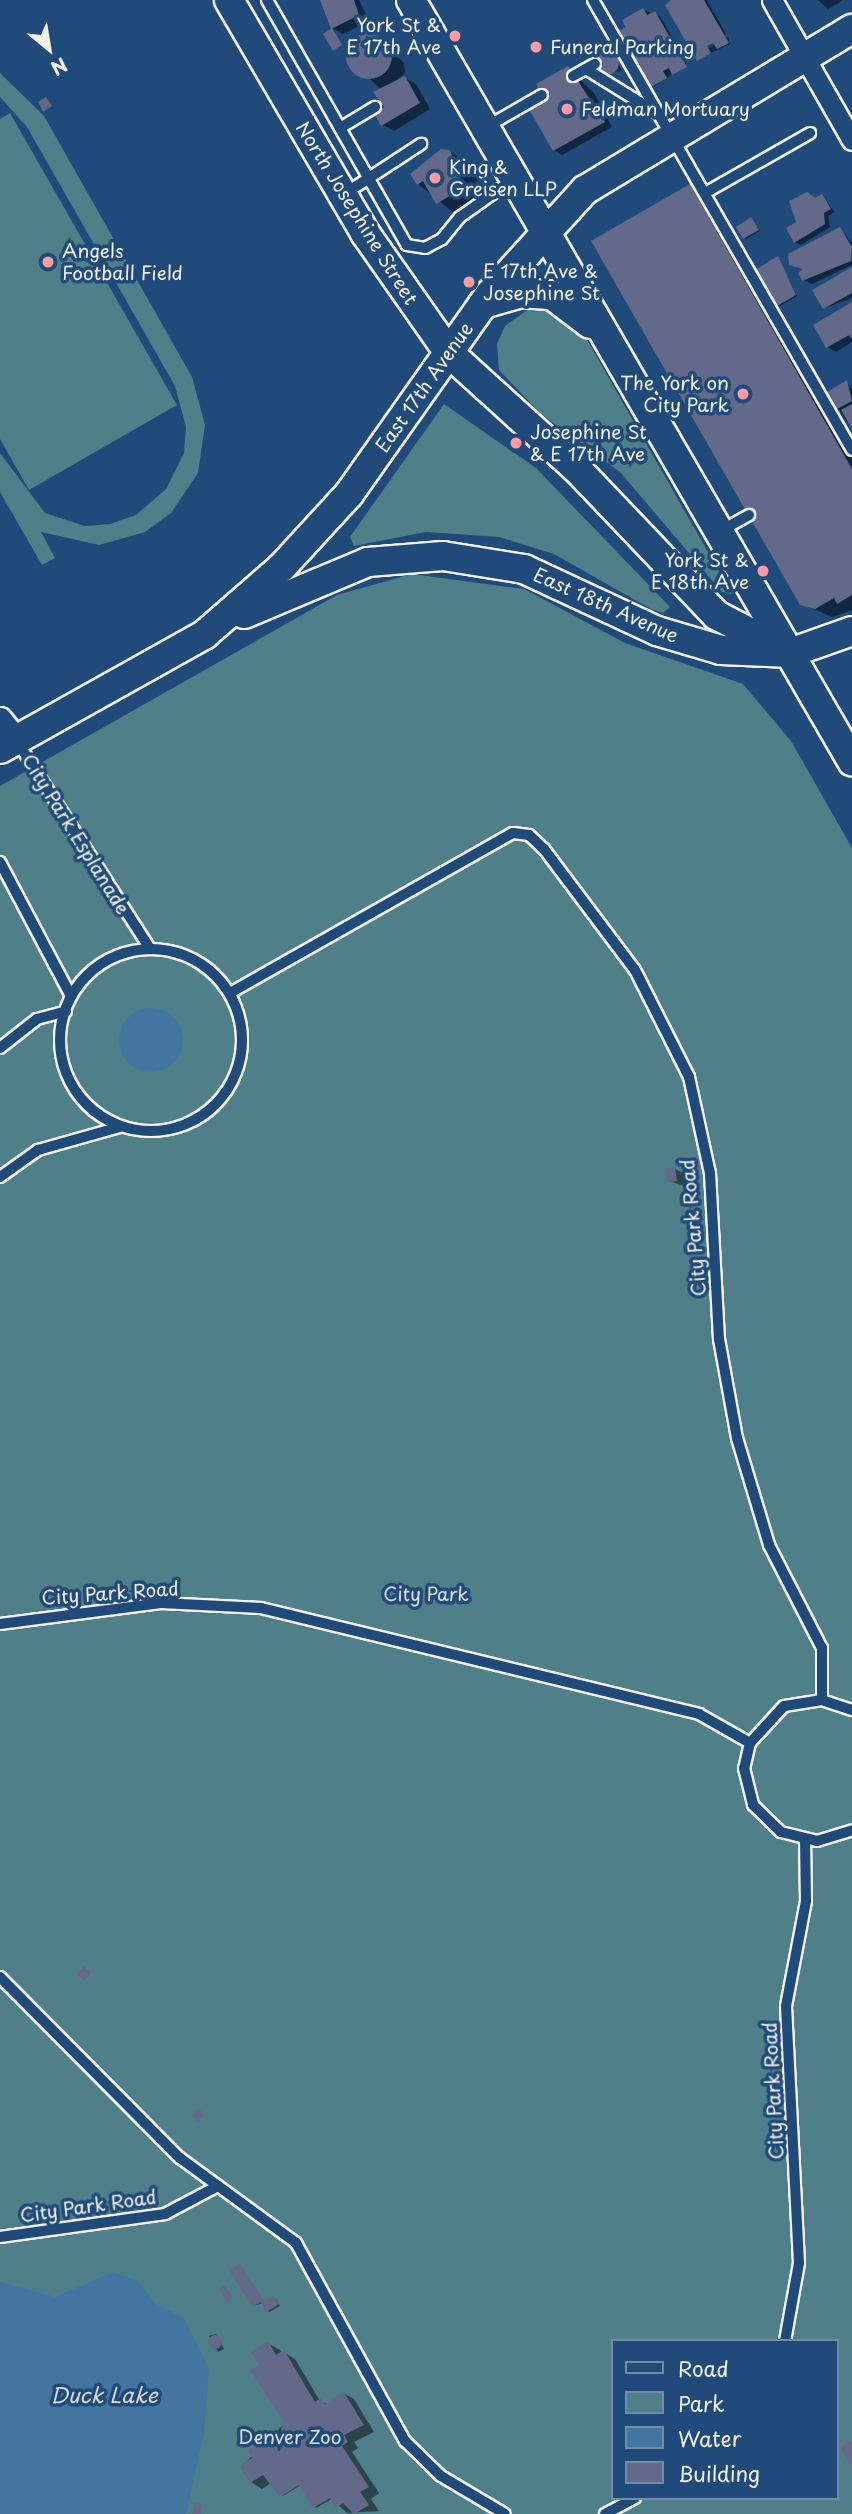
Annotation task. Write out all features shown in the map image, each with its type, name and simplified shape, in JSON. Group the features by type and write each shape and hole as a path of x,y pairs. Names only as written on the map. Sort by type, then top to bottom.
{"main road":[{"name":"North Josephine Street","path":"229,0 342,195 449,352 562,454 709,610 790,653"},
{"path":"411,0 852,761"},
{"name":"East 17th Avenue","path":"5,736 204,635 327,519 483,304 544,229 585,190 665,124 804,57 852,29"},
{"path":"483,304 521,293 552,295 581,315 619,358"},
{"name":"East 18th Avenue","path":"204,635 349,568 443,556 534,572 709,648 790,653 852,631"}],"street":[{"path":"772,0 852,140"}],"lane":[{"path":"267,0 407,245 425,248 515,179"},
{"path":"593,0 705,193 850,453"},
{"path":"573,76 591,67 665,124"},
{"path":"485,127 542,95"},
{"path":"340,128 375,107"},
{"path":"705,193 810,133"},
{"path":"342,195 367,174 421,144"},
{"path":"719,532 749,515"},
{"name":"City Park Esplanade","path":"5,736 150,949"},
{"name":"City Park Road","path":"230,993 513,832 529,835 544,849 635,970 689,1077 710,1173 719,1339 737,1438 769,1545 822,1648 822,1700"},
{"path":"0,862 71,996"},
{"path":"150,949 196,960 230,993 241,1023 242,1054 222,1098 184,1125 153,1132 121,1126 94,1111 66,1073 60,1042 71,996 104,962 150,949"},
{"path":"0,1048 37,1019 66,1011"},
{"path":"0,1177 38,1150 121,1126"},
{"name":"City Park Road","path":"0,1624 161,1603 261,1608 699,1714 750,1743"},
{"path":"852,1710 822,1700 784,1706 750,1743 744,1768 753,1805 770,1825 805,1840 852,1830"},
{"name":"City Park Road","path":"785,2339 799,2263 786,2006 806,1901 805,1840"},
{"path":"0,1977 216,2187 296,2243 405,2441 440,2476 505,2514"},
{"name":"City Park Road","path":"0,2237 164,2214 216,2187"},
{"path":"605,2514 631,2500"}],"green space":[{"path":"0,73 44,116 192,377 205,425 198,473 171,513 145,532 99,545 41,532 55,558 42,565 0,492 0,453 45,513 85,526 110,524 136,515 166,489 184,453 186,427 175,386 27,127 0,97"},
{"name":"Angels Football Field","path":"10,113 177,405 29,490 0,439 0,119"},
{"path":"547,306 582,331 732,594 722,592 621,473 541,414 499,370 497,344 505,326 530,308"},
{"path":"444,404 536,468 670,607 663,613 651,609 554,554 499,537 426,532 354,546 350,537"},
{"name":"City Park","path":"412,574 524,589 625,643 743,684 791,741 852,848 852,2514 0,2514 0,786 337,595"}],"water":[{"path":"151,1008 169,1014 177,1022 183,1040 177,1058 169,1066 151,1072 133,1066 125,1058 119,1040 125,1022 133,1014"},
{"name":"Duck Lake","path":"114,2272 139,2282 155,2303 184,2318 209,2368 204,2433 186,2514 0,2514 0,2282 55,2297"}],"building":[{"path":"320,0 354,0 359,15 331,29"},
{"path":"671,0 704,0 729,43 717,49 713,43 707,46 711,53 697,61 665,5"},
{"path":"643,8 647,15 655,11 687,67 672,75 669,68 663,71 667,78 651,87 619,31 626,27 622,20"},
{"path":"332,28 342,45 333,51 323,34"},
{"path":"369,33 386,39 392,56 386,73 369,79 352,73 346,56 352,39"},
{"path":"607,51 616,54 619,63 616,72 607,75 598,72 595,63 598,54"},
{"name":"Feldman Mortuary","path":"568,66 605,122 553,151 530,111 544,98 536,84"},
{"path":"405,76 420,103 381,126 374,113 384,107 373,92"},
{"path":"46,97 52,106 43,112 38,102"},
{"name":"King & Greisen LLP","path":"441,149 450,150 463,188 436,204 423,181 417,185 410,174"},
{"name":"The York on City Park","path":"690,184 852,469 852,595 837,604 834,598 815,609 800,605 591,241"},
{"path":"807,192 815,198 822,194 831,209 824,213 825,224 794,243 786,228 796,222 789,201"},
{"path":"751,217 759,230 743,239 736,227"},
{"path":"840,227 852,247 851,261 802,281 798,273 803,269 789,265 788,254"},
{"path":"778,256 796,295 777,306 755,270"},
{"path":"852,267 852,293 823,309 812,290"},
{"path":"852,302 852,339 849,335 826,348 813,325"},
{"path":"847,380 852,401 837,409 827,392"},
{"path":"852,404 852,429 841,410"},
{"path":"675,1167 677,1181 667,1182 666,1168"},
{"path":"84,1966 91,1973 84,1981 76,1974"},
{"path":"198,2108 205,2115 198,2122 191,2115"},
{"path":"240,2263 264,2301 274,2296 279,2304 266,2312 261,2302 252,2307 229,2270"},
{"path":"225,2285 233,2298 227,2302 219,2289"},
{"path":"212,2335 218,2335 222,2342 218,2349 212,2349 208,2345 208,2339"},
{"path":"268,2341 276,2355 284,2350 315,2402 321,2398 325,2404 343,2391 364,2425 344,2435 348,2442 342,2446 369,2487 360,2492 369,2505 354,2514 343,2503 335,2508 330,2498 313,2508 299,2485 280,2497 263,2475 250,2483 239,2466 252,2458 247,2450 281,2431 283,2421 250,2370 259,2365 251,2352"},
{"path":"852,2440 852,2467 840,2447"},
{"path":"194,2503 203,2504 201,2514 192,2514"}],"place":[{"name":"York St & E 17th Ave","path":"455,36"},
{"name":"Funeral Parking","path":"536,47"},
{"name":"Feldman Mortuary","path":"567,109"},
{"name":"King & Greisen LLP","path":"435,178"},
{"name":"Angels Football Field","path":"48,262"},
{"name":"E 17th Ave & Josephine St","path":"469,282"},
{"name":"The York on City Park","path":"743,394"},
{"name":"Josephine St & E 17th Ave","path":"516,443"},
{"name":"York St & E 18th Ave","path":"763,571"}],"park label":[{"name":"Denver Zoo","path":"290,2437"}]}
